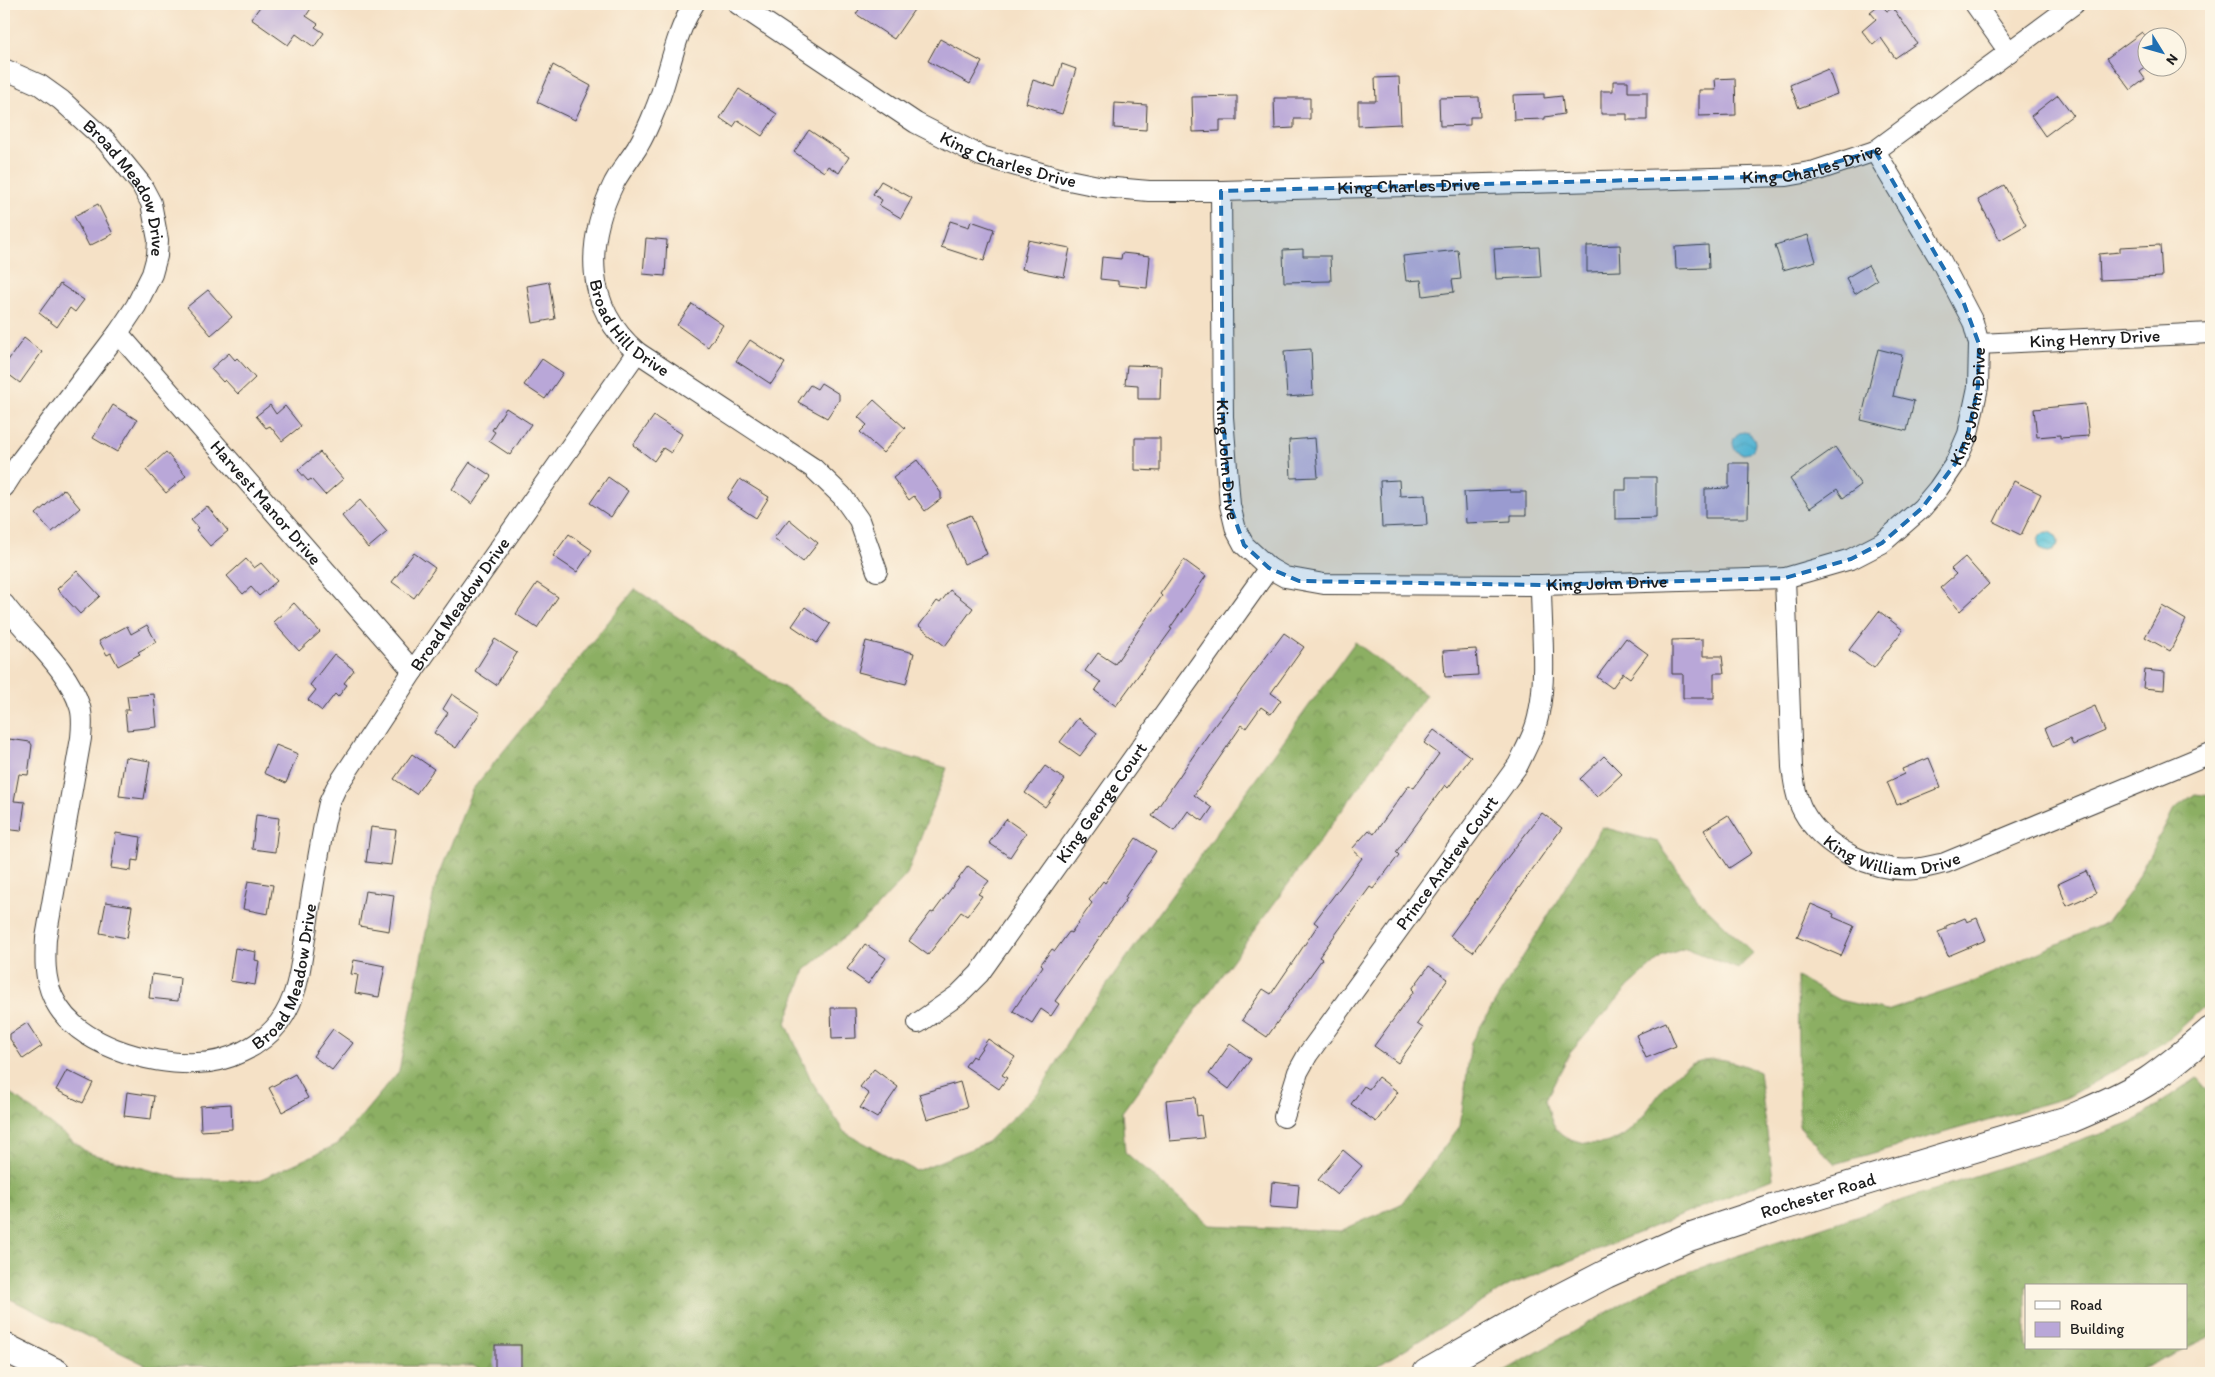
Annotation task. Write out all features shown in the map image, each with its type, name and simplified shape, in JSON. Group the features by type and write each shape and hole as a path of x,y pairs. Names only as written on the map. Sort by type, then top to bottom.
{"street":[{"name":"Broad Hill Drive","path":"694,4 674,47 659,100 638,146 615,182 602,211 596,237 594,264 596,290 606,316 615,330 637,352 813,468 842,496 858,520 877,571"},
{"name":"King Charles Drive","path":"738,4 916,123 981,156 1059,178 1103,187 1149,191 1221,191 1787,176 1815,171 1875,151 2074,4"},
{"path":"1975,4 2009,52"},
{"name":"Broad Meadow Drive","path":"4,69 40,85 78,115 118,156 141,184 151,203 158,240 157,256 146,290 118,333 28,451 4,487"},
{"name":"King John Drive","path":"1221,191 1223,417 1230,505 1236,530 1244,545 1269,568 1285,577 1324,584 1541,586 1785,578 1851,559 1868,552 1901,527 1938,489 1955,464 1968,434 1978,387 1980,344 1973,322 1963,301 1875,151"},
{"name":"Harvest Manor Drive","path":"118,333 414,671"},
{"name":"King Henry Drive","path":"1980,344 2211,333"},
{"name":"Broad Meadow Drive","path":"4,604 62,673 80,707 82,722 81,738 46,938 46,974 53,997 63,1014 82,1031 100,1043 122,1052 153,1059 197,1064 218,1060 253,1047 278,1024 289,1008 298,981 329,803 345,772 637,352"},
{"name":"King George Court","path":"918,1023 958,995 979,974 1269,568"},
{"name":"King William Drive","path":"1785,578 1792,767 1796,794 1803,811 1826,840 1871,864 1914,869 1945,863 2211,753"},
{"name":"Prince Andrew Court","path":"1284,1117 1298,1072 1308,1054 1518,765 1539,714 1542,695 1541,586"},
{"name":"Rochester Road","path":"1427,1373 1552,1302 1606,1274 1689,1237 1768,1210 2068,1120 2111,1101 2146,1082 2180,1058 2211,1031"},
{"path":"4,1347 56,1373"}],"highlighted area":[{"path":"1875,151 1963,301 1979,344 1978,387 1968,434 1955,464 1922,508 1882,543 1851,559 1785,578 1541,585 1299,581 1269,568 1244,545 1230,505 1223,417 1221,191 1787,176"}],"green space":[{"path":"635,589 874,747 947,768 907,874 869,916 805,970 786,1023 811,1080 844,1132 916,1171 986,1143 1040,1091 1075,1029 1355,642 1426,695 1122,1112 1125,1152 1209,1225 1340,1231 1401,1204 1460,1126 1471,1042 1602,827 1658,842 1699,901 1753,953 1738,969 1686,948 1663,956 1629,986 1570,1053 1546,1099 1553,1122 1556,1128 1565,1136 1581,1142 1603,1143 1620,1138 1634,1126 1669,1081 1683,1069 1708,1059 1731,1061 1759,1072 1773,1178 1510,1285 1366,1373 488,1373 473,1366 148,1366 4,1296 4,1088 88,1153 179,1178 257,1181 338,1144 399,1071 435,886 472,790"},
{"path":"2195,794 2211,796 2211,1000 2168,1040 2068,1097 1835,1164 1799,1126 1797,977 1839,1000 1887,1011 1970,983 2107,922 2130,891 2174,809"},
{"path":"2197,1078 2211,1094 2211,1336 2188,1347 2188,1284 2025,1284 2025,1350 2182,1350 2133,1373 1501,1373 1662,1281 2130,1124"}],"water":[{"path":"1744,432 1752,435 1755,443 1752,451 1744,454 1736,451 1733,443 1736,435"},
{"path":"2048,532 2055,535 2058,542 2055,549 2048,552 2041,549 2038,542 2041,535"}],"building":[{"path":"262,4 314,4 306,16 318,24 315,27 324,33 314,47 296,34 288,45 251,19"},
{"path":"863,4 918,4 894,39 856,14"},
{"path":"1880,4 1887,11 1893,8 1917,43 1895,58 1881,38 1873,45 1862,31 1876,19 1870,12"},
{"path":"2138,35 2138,78 2145,79 2131,90 2107,58"},
{"path":"940,39 982,62 970,84 928,61"},
{"path":"1062,64 1076,69 1062,114 1026,103 1033,80 1055,87"},
{"path":"553,65 591,86 575,120 537,102"},
{"path":"1828,69 1837,94 1799,108 1790,85"},
{"path":"1399,77 1401,124 1358,126 1358,101 1376,101 1375,78"},
{"path":"1735,78 1736,115 1699,116 1699,90 1716,90 1715,79"},
{"path":"1613,81 1628,81 1628,92 1647,92 1647,120 1627,120 1627,114 1601,114 1601,91 1613,91"},
{"path":"739,89 777,114 762,136 738,120 733,127 720,118"},
{"path":"1544,94 1544,98 1562,96 1564,114 1545,117 1545,119 1514,120 1513,95"},
{"path":"2058,95 2073,115 2045,136 2031,116"},
{"path":"1237,96 1237,120 1220,120 1220,131 1193,132 1192,97"},
{"path":"1479,97 1480,117 1470,117 1470,125 1440,126 1439,98"},
{"path":"1274,98 1310,98 1310,119 1294,119 1294,128 1275,129"},
{"path":"1115,103 1147,105 1146,130 1114,128"},
{"path":"809,130 849,157 839,173 828,166 824,172 794,152"},
{"path":"881,181 912,198 901,218 879,205 882,200 873,194"},
{"path":"2004,185 2026,225 2000,240 1978,200"},
{"path":"98,204 113,234 89,246 74,216"},
{"path":"950,221 969,227 971,221 994,229 984,261 941,247"},
{"path":"1808,235 1816,261 1783,270 1775,245"},
{"path":"646,238 667,240 665,276 643,274"},
{"path":"1028,240 1070,248 1064,277 1022,269"},
{"path":"1620,245 1621,271 1587,272 1587,246"},
{"path":"1708,245 1709,268 1676,269 1675,247"},
{"path":"2160,245 2162,277 2100,280 2099,254 2120,252 2120,247"},
{"path":"1539,247 1541,277 1496,279 1494,249"},
{"path":"1303,249 1303,256 1330,256 1331,281 1284,282 1283,250"},
{"path":"1458,250 1461,279 1452,280 1454,292 1423,296 1421,280 1406,281 1403,256"},
{"path":"1122,253 1150,256 1147,288 1118,285 1118,281 1100,279 1102,257 1121,259"},
{"path":"1868,265 1877,280 1855,294 1846,278"},
{"path":"549,282 555,319 533,323 527,286"},
{"path":"60,284 84,300 75,312 70,308 57,327 39,313"},
{"path":"208,290 232,317 211,335 187,307"},
{"path":"692,304 723,325 708,347 677,325"},
{"path":"24,338 42,352 20,383 4,371 4,366"},
{"path":"750,340 785,363 771,384 736,361"},
{"path":"1311,349 1313,395 1287,397 1284,351"},
{"path":"1878,349 1902,355 1893,396 1914,401 1907,431 1861,420"},
{"path":"229,353 235,360 237,358 255,378 238,394 211,369"},
{"path":"542,359 563,373 545,399 524,385"},
{"path":"1127,365 1161,366 1160,399 1138,399 1138,385 1125,384"},
{"path":"821,383 839,394 839,400 827,418 798,402 810,385 817,389"},
{"path":"874,400 905,428 883,453 860,432 867,425 858,417"},
{"path":"2085,404 2089,436 2060,438 2060,435 2037,437 2034,409"},
{"path":"113,405 137,420 117,452 93,438"},
{"path":"270,405 276,414 285,406 301,426 282,441 270,426 266,428 256,416"},
{"path":"506,408 531,424 510,455 489,441 495,432 492,430"},
{"path":"654,416 682,434 671,453 663,448 654,461 633,445"},
{"path":"1135,438 1160,438 1160,471 1135,470"},
{"path":"1315,438 1318,477 1291,478 1289,440"},
{"path":"1835,447 1861,485 1843,498 1837,489 1810,508 1790,479"},
{"path":"166,452 186,476 166,493 146,470"},
{"path":"320,452 343,479 325,495 311,479 308,481 298,470"},
{"path":"917,460 941,493 941,499 925,511 914,496 909,500 893,478"},
{"path":"470,462 491,476 472,504 452,489"},
{"path":"1729,463 1749,463 1748,518 1705,518 1705,489 1729,488"},
{"path":"608,477 628,491 611,517 590,503"},
{"path":"1626,477 1656,477 1656,518 1615,519 1615,490 1626,490"},
{"path":"740,479 769,497 756,518 727,499"},
{"path":"1399,480 1400,496 1425,495 1427,525 1382,527 1380,481"},
{"path":"2014,481 2041,494 2021,535 1994,522"},
{"path":"64,489 80,508 52,532 36,514"},
{"path":"1510,490 1510,492 1526,492 1526,515 1511,515 1511,521 1466,523 1464,492"},
{"path":"360,500 387,532 368,548 342,516"},
{"path":"207,506 228,531 210,546 196,530 198,528 191,520"},
{"path":"971,515 987,554 964,564 947,525"},
{"path":"789,519 818,543 803,562 774,538"},
{"path":"569,534 592,550 577,572 553,556"},
{"path":"414,553 435,568 414,598 392,582"},
{"path":"1965,557 1989,584 1960,611 1940,588 1956,574 1951,569"},
{"path":"246,559 254,568 261,563 277,581 259,596 251,587 243,594 227,576"},
{"path":"1184,560 1206,576 1170,628 1172,629 1116,706 1095,691 1101,682 1085,671 1098,653 1115,664 1162,596 1160,594"},
{"path":"77,571 100,596 80,614 57,589"},
{"path":"537,583 558,597 537,628 516,614"},
{"path":"950,590 973,608 945,646 919,626 937,601 940,603"},
{"path":"294,603 320,632 299,651 273,622"},
{"path":"2162,606 2186,620 2170,651 2145,637"},
{"path":"805,607 830,624 817,643 792,626"},
{"path":"1879,611 1903,630 1874,668 1849,650"},
{"path":"147,625 156,642 138,652 140,654 118,666 111,653 107,655 99,641 127,626 131,634"},
{"path":"1284,633 1304,647 1271,693 1281,700 1271,714 1261,707 1246,728 1242,725 1194,795 1212,808 1203,821 1188,811 1174,831 1152,816 1209,733"},
{"path":"1626,638 1648,654 1630,678 1623,673 1612,688 1597,677"},
{"path":"495,639 517,653 496,685 475,671"},
{"path":"1703,639 1703,656 1722,656 1724,673 1714,673 1714,698 1683,698 1683,674 1672,674 1672,640"},
{"path":"866,641 914,653 906,684 858,672"},
{"path":"1476,649 1478,675 1445,677 1443,651"},
{"path":"334,654 354,670 344,683 347,685 338,697 335,694 322,711 308,700 316,690 310,685"},
{"path":"2145,670 2165,672 2164,690 2143,688"},
{"path":"154,694 157,727 127,730 125,710 129,710 127,696"},
{"path":"452,694 480,713 456,748 434,733 448,713 443,709"},
{"path":"2095,706 2105,731 2073,745 2070,739 2053,747 2045,728"},
{"path":"1078,718 1097,733 1080,756 1060,742"},
{"path":"1434,730 1471,757 1448,788 1445,785 1396,852 1399,855 1373,889 1370,887 1319,957 1322,959 1267,1037 1242,1020 1263,989 1271,994 1318,925 1314,922 1362,858 1352,849 1369,830 1374,834 1409,785 1414,788 1439,754 1424,743"},
{"path":"9,739 30,742 32,745 28,775 19,774 14,801 25,802 21,831 4,829 4,757 6,757"},
{"path":"276,745 298,754 286,783 264,773"},
{"path":"412,754 434,769 416,794 394,779"},
{"path":"1604,756 1622,774 1597,797 1580,779"},
{"path":"125,757 150,761 144,799 119,796"},
{"path":"1929,758 1941,787 1897,805 1887,782 1904,774 1902,769"},
{"path":"1045,766 1065,780 1045,807 1025,793"},
{"path":"1542,813 1562,828 1473,952 1450,936"},
{"path":"256,815 279,818 275,852 252,849"},
{"path":"1728,815 1752,853 1729,868 1704,830"},
{"path":"1006,819 1026,833 1010,857 989,843"},
{"path":"371,827 396,830 391,865 366,862"},
{"path":"116,833 141,837 138,861 132,860 131,871 111,868"},
{"path":"1136,838 1156,851 1125,897 1127,898 1055,1001 1059,1004 1051,1016 1041,1009 1032,1023 1013,1011 1043,966 1041,964 1052,949 1055,951 1069,932 1071,933 1092,903 1089,900 1103,881 1105,883"},
{"path":"968,866 989,881 978,894 982,896 967,916 961,912 928,955 909,941 931,912 933,913"},
{"path":"2086,871 2096,893 2067,906 2058,884"},
{"path":"248,881 273,885 268,914 243,909"},
{"path":"365,891 394,895 389,931 359,926"},
{"path":"106,902 132,906 127,938 100,933"},
{"path":"1811,904 1834,914 1833,917 1854,926 1841,956 1797,937"},
{"path":"1965,918 1967,922 1977,918 1986,940 1948,956 1938,932 1946,929 1946,926"},
{"path":"865,944 886,958 868,984 847,969"},
{"path":"235,948 256,952 255,960 259,961 255,985 230,981"},
{"path":"354,960 385,966 379,997 355,993 358,975 351,974"},
{"path":"1429,966 1448,979 1417,1024 1423,1028 1398,1063 1374,1046 1414,991 1412,989"},
{"path":"152,974 180,978 178,1001 149,998"},
{"path":"831,1008 855,1008 856,1038 832,1039"},
{"path":"1666,1022 1676,1046 1646,1058 1636,1035"},
{"path":"27,1023 42,1046 23,1059 10,1039 10,1034"},
{"path":"333,1029 353,1043 332,1070 313,1056"},
{"path":"988,1039 1015,1057 1002,1075 1007,1078 999,1089 965,1066 972,1056 975,1058"},
{"path":"1230,1044 1251,1059 1229,1089 1209,1074"},
{"path":"874,1069 898,1087 877,1118 860,1108 869,1094 860,1087"},
{"path":"67,1070 93,1083 83,1103 56,1090"},
{"path":"295,1074 308,1098 282,1112 269,1088"},
{"path":"1378,1077 1398,1092 1376,1122 1351,1104 1364,1086 1369,1089"},
{"path":"960,1082 967,1107 927,1119 919,1094"},
{"path":"127,1092 154,1096 151,1119 124,1116"},
{"path":"1195,1097 1197,1116 1201,1115 1204,1138 1170,1141 1166,1100"},
{"path":"231,1104 232,1129 201,1131 200,1106"},
{"path":"1343,1150 1362,1166 1337,1195 1318,1180"},
{"path":"1272,1182 1299,1185 1297,1209 1270,1207"},
{"path":"495,1345 521,1345 521,1373 495,1373"}]}
